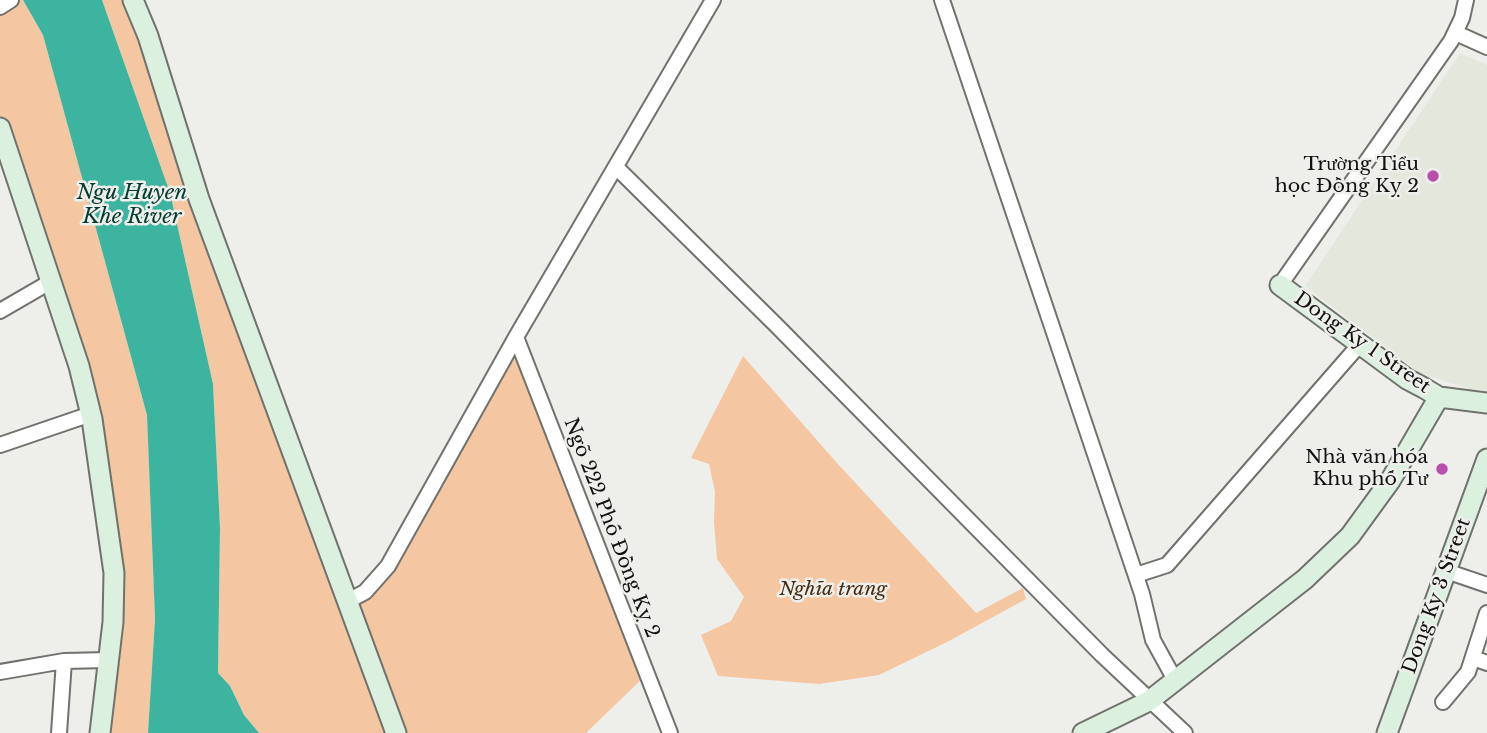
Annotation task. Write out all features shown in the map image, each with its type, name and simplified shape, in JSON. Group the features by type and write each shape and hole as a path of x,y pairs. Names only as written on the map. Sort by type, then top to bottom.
{"street":[{"path":"0,7 11,0"},
{"path":"133,0 148,36 199,199 396,733"},
{"path":"348,601 365,592 388,566 516,337 713,0"},
{"path":"943,0 1136,576 1153,640 1175,680"},
{"path":"1280,285 1456,33 1466,0"},
{"path":"1456,33 1487,47"},
{"path":"0,128 79,366 91,414 114,573 100,733"},
{"path":"616,167 1149,701 1185,733"},
{"path":"0,311 50,282"},
{"name":"Dong Ky 1 Street","path":"1280,285 1406,379 1439,397 1487,403"},
{"name":"Ngõ 222 Phố Đồng Kỵ 2","path":"516,337 670,733"},
{"path":"1136,576 1167,565 1360,344"},
{"path":"1083,733 1149,701 1305,579 1350,536 1390,481 1439,397"},
{"path":"0,445 91,414"},
{"name":"Dong Ky 3 Street","path":"1387,733 1487,459"},
{"path":"1446,571 1487,585"},
{"path":"1443,702 1480,661 1487,613"},
{"path":"0,672 64,661 108,660"},
{"path":"59,733 64,661"}],"shaded area":[{"name":"Trường Tiểu học Đồng Kỵ 2","path":"1460,53 1487,65 1487,394 1421,374 1305,286"}],"green space":[{"path":"0,0 23,0 43,35 147,415 155,619 148,733 101,733 113,622 91,414 0,127"},
{"path":"102,0 133,0 348,601 365,592 516,337 646,675 586,733 259,733 244,715 230,686 218,673 220,528 213,384 170,193"},
{"name":"Nghĩa trang","path":"743,356 837,463 976,613 1023,588 1026,599 879,675 819,684 718,676 701,635 731,621 744,597 717,559 715,492 709,464 691,458"}],"water":[{"name":"Ngu Huyen Khe River","path":"23,0 102,0 170,193 213,384 220,528 218,673 230,686 244,715 259,733 148,733 155,619 147,415 43,35"}],"place":[{"name":"Trường Tiểu học Đồng Kỵ 2","path":"1433,176"},
{"name":"Nhà văn hóa Khu phố Tư","path":"1442,469"}]}
